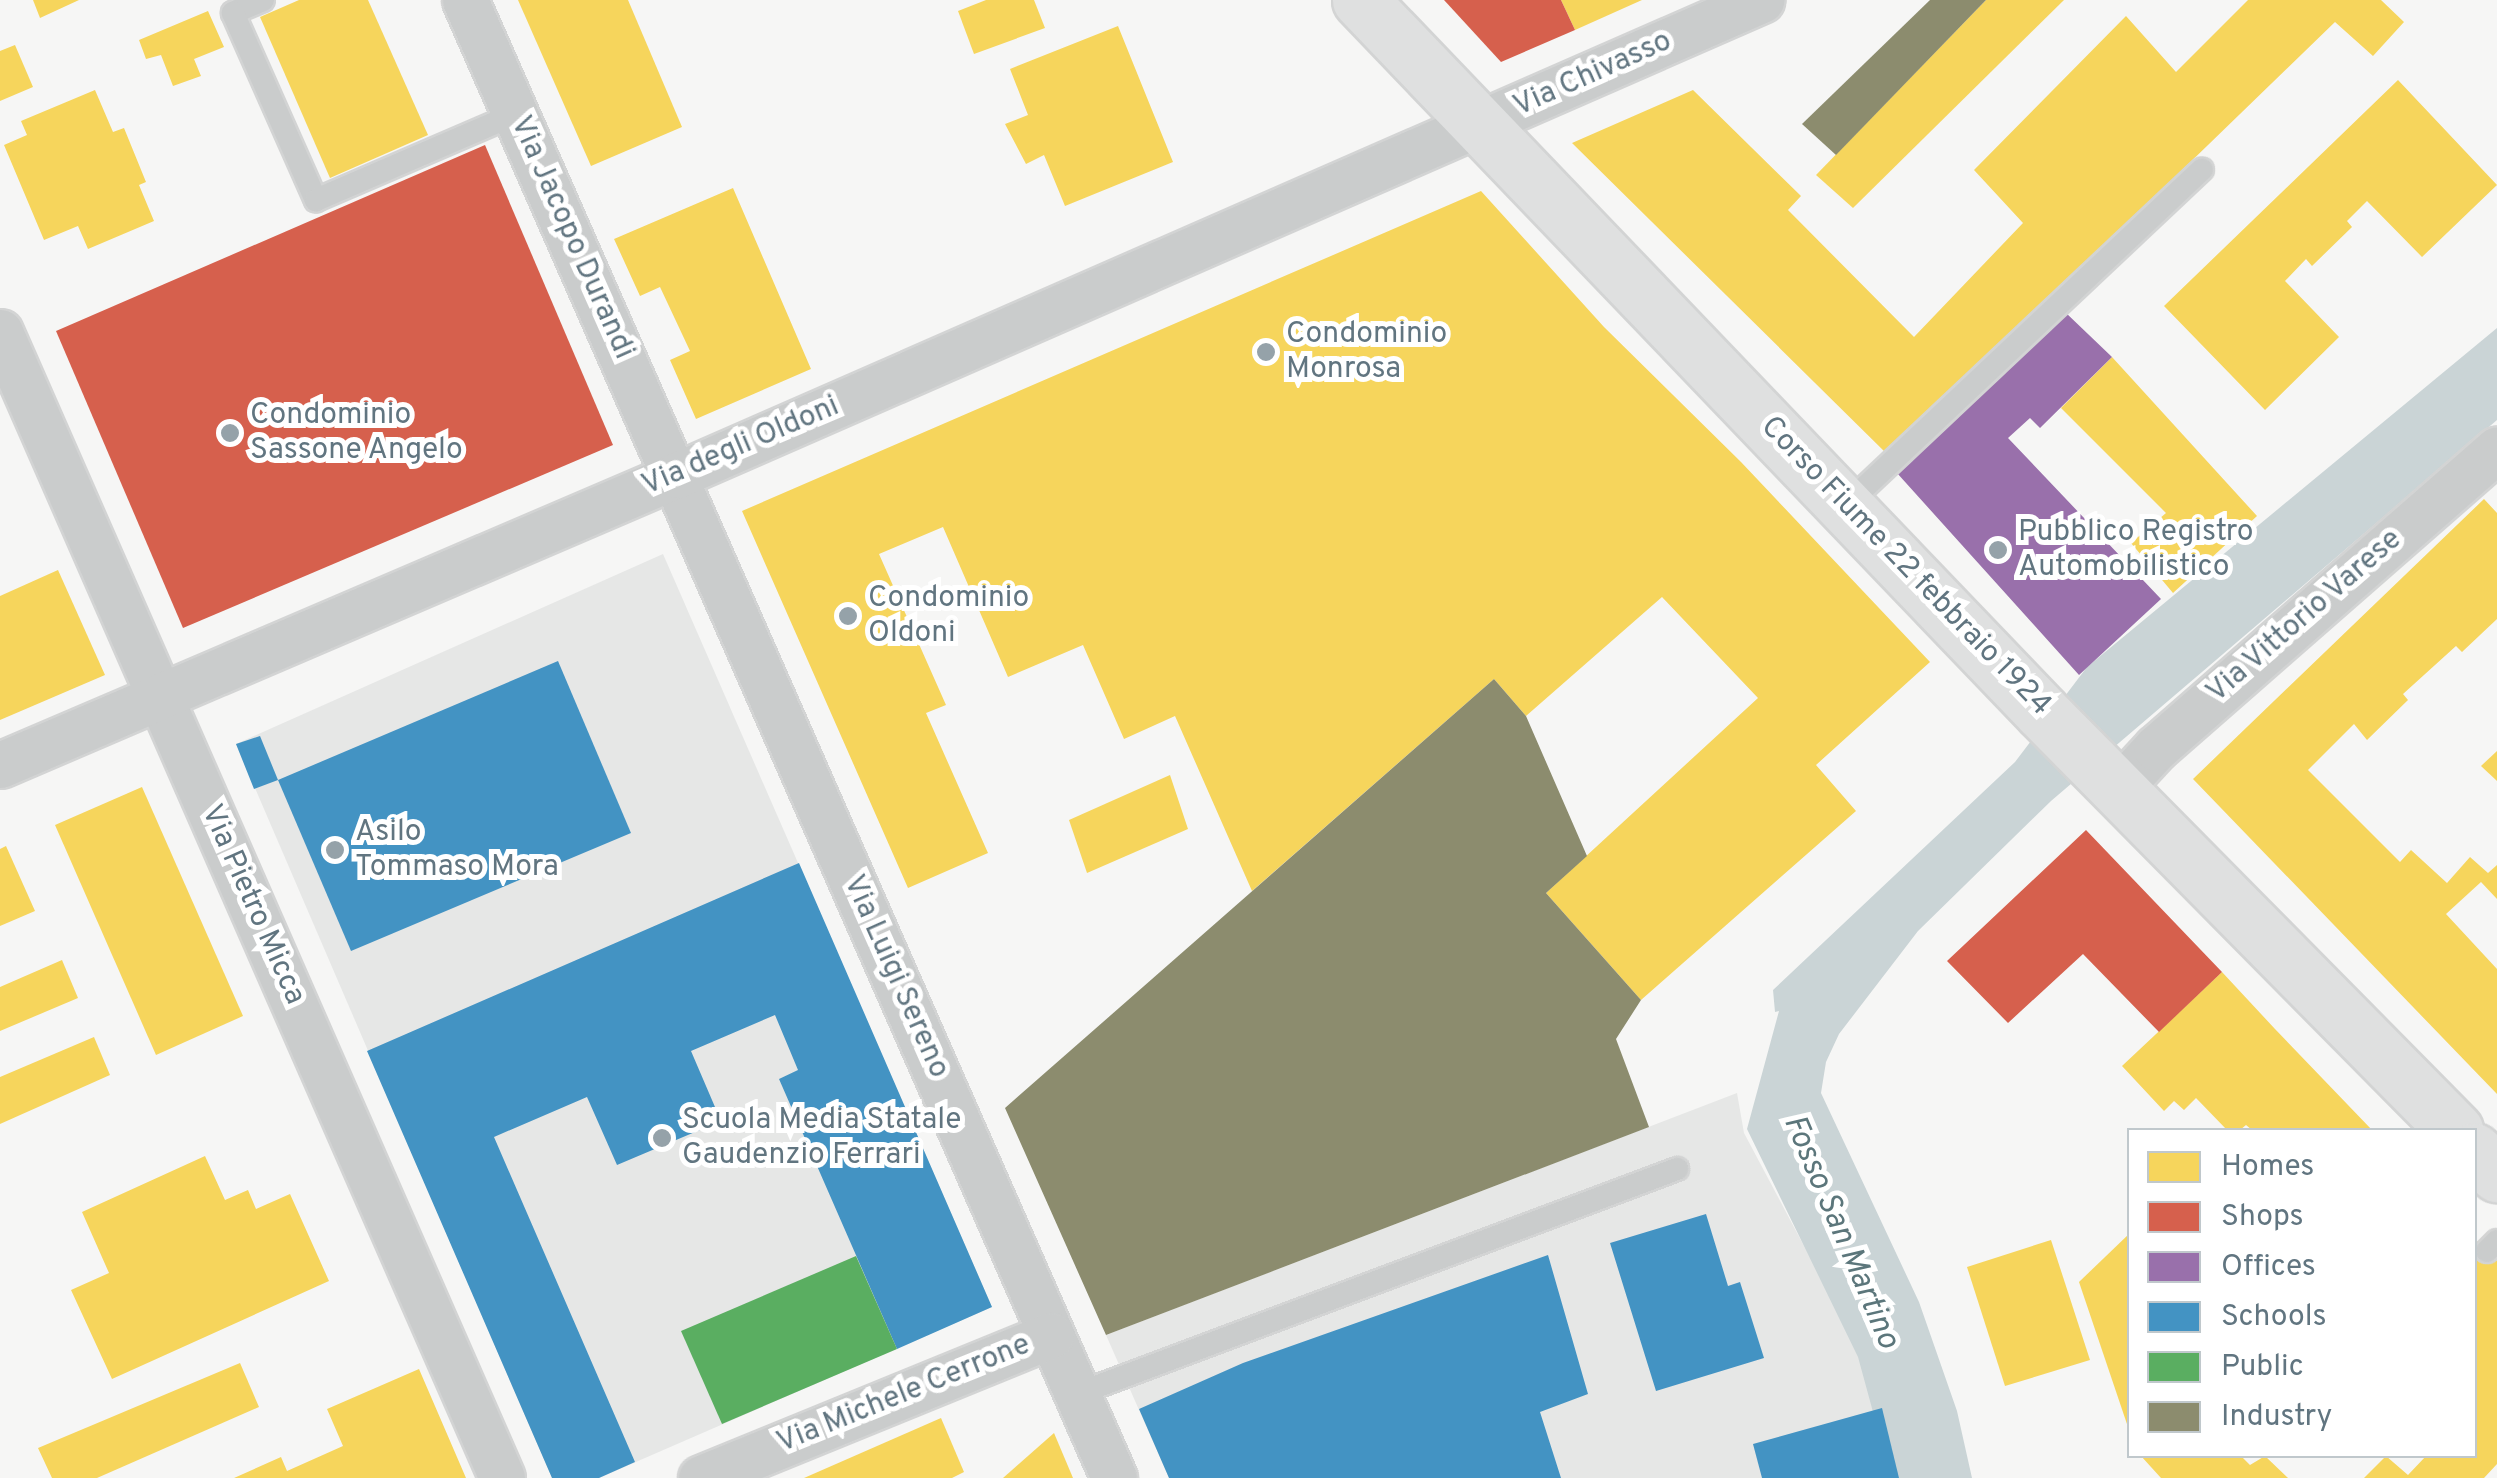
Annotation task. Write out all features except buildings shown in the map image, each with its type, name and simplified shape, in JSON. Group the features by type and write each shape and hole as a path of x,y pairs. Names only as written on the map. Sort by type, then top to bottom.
{"main road":[{"name":"Corso Fiume 22 febbraio 1924","path":"1360,0 2042,712 2453,1128"},
{"path":"2477,1154 2497,1174"}],"street":[{"name":"Via Jacopo Durandi","path":"466,0 676,475"},
{"name":"Via Chivasso","path":"1480,125 1761,0"},
{"name":"Via degli Oldoni","path":"0,765 1480,125"},
{"name":"Via Pietro Micca","path":"0,332 502,1478"},
{"name":"Via Vittorio Varese","path":"2105,776 2156,748 2497,450"},
{"name":"Via Luigi Sereno","path":"676,475 1114,1478"},
{"name":"Via Michele Cerrone","path":"701,1478 1051,1335"}],"lane":[{"path":"263,0 233,13 316,200 516,114"},
{"path":"1846,506 2202,170"},
{"path":"1077,1394 1676,1168"}],"shaded area":[{"path":"663,554 992,1307 599,1478 552,1478 236,744"},
{"path":"1737,1093 1744,1133 1874,1378 1899,1478 1169,1478 1106,1335"}],"water":[{"name":"Fosso San Martino","path":"2497,328 2497,420 2051,801 1918,931 1839,1034 1826,1062 1821,1093 1919,1302 1957,1411 1972,1478 1891,1478 1858,1357 1747,1129 1779,1011 1775,1012 1773,990 2015,762 2087,667"}],"place":[{"name":"Condominio Monrosa","path":"1266,352"},
{"name":"Condominio Sassone Angelo","path":"230,433"},
{"name":"Pubblico Registro Automobilistico","path":"1998,550"},
{"name":"Condominio Oldoni","path":"848,616"},
{"name":"Asilo Tommaso Mora","path":"335,850"},
{"name":"Scuola Media Statale Gaudenzio Ferrari","path":"662,1138"}]}
